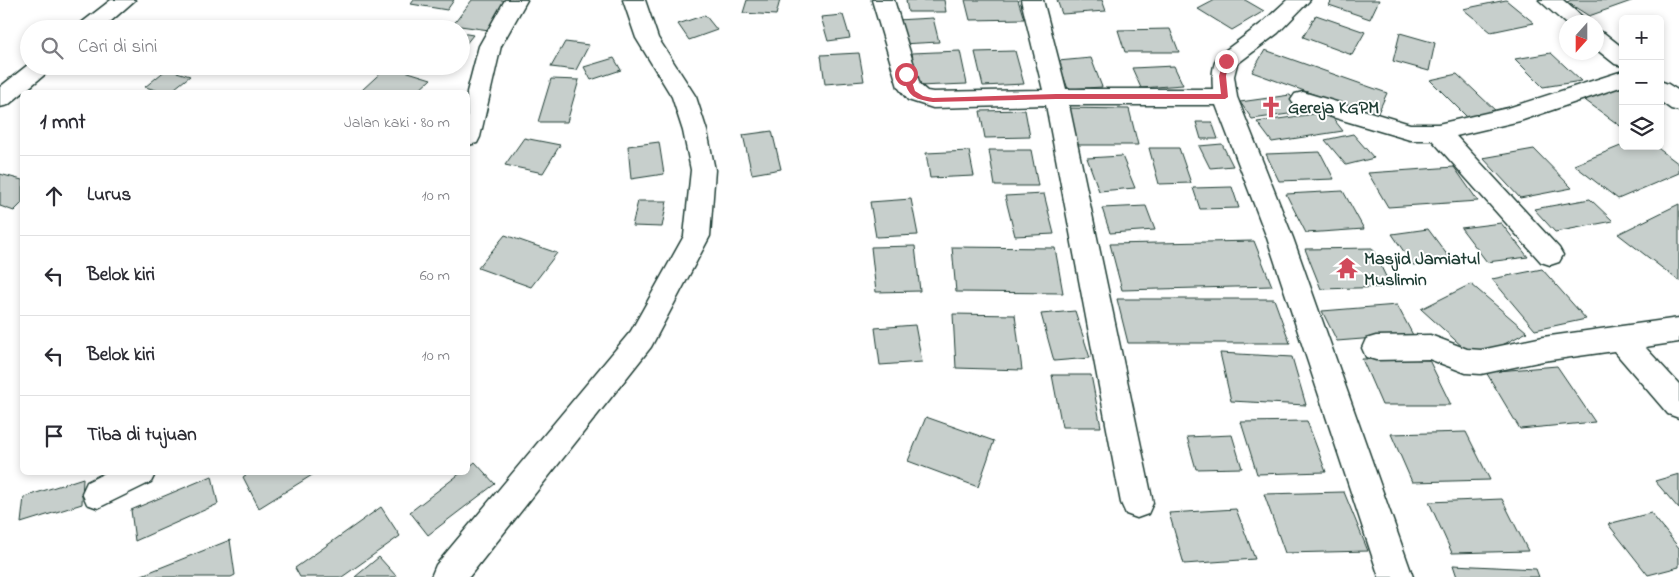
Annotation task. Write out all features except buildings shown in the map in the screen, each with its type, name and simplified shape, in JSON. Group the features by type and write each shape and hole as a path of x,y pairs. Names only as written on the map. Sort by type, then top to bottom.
{"street":[{"path":"99,20 124,0"},
{"path":"470,129 490,46 516,0"},
{"path":"448,577 641,339 697,236 703,170 695,131 684,97 647,38 634,0"},
{"path":"883,0 909,87 916,96 933,100 1056,97 1225,97"},
{"path":"1032,0 1056,97 1137,503"},
{"path":"1299,0 1270,28 1226,61 1222,76 1225,97 1280,238 1396,577"},
{"path":"1550,0 1568,15"},
{"path":"1604,45 1619,57"},
{"path":"0,99 30,75"},
{"path":"1303,100 1410,132 1438,132 1512,115 1619,79"},
{"path":"1664,92 1679,102"},
{"path":"1438,132 1550,255"},
{"path":"1376,348 1430,347 1466,361 1481,362 1543,349 1679,330"},
{"path":"1620,338 1679,405"},
{"path":"98,493 134,475"}],"place":[{"name":"Gereja KGPM","path":"1271,107"},
{"name":"Masjid Jamiatul Muslimin","path":"1347,268"}],"route":[{"path":"906,74 909,87 916,96 933,100 1056,97 1225,97 1222,76 1226,61"}]}
